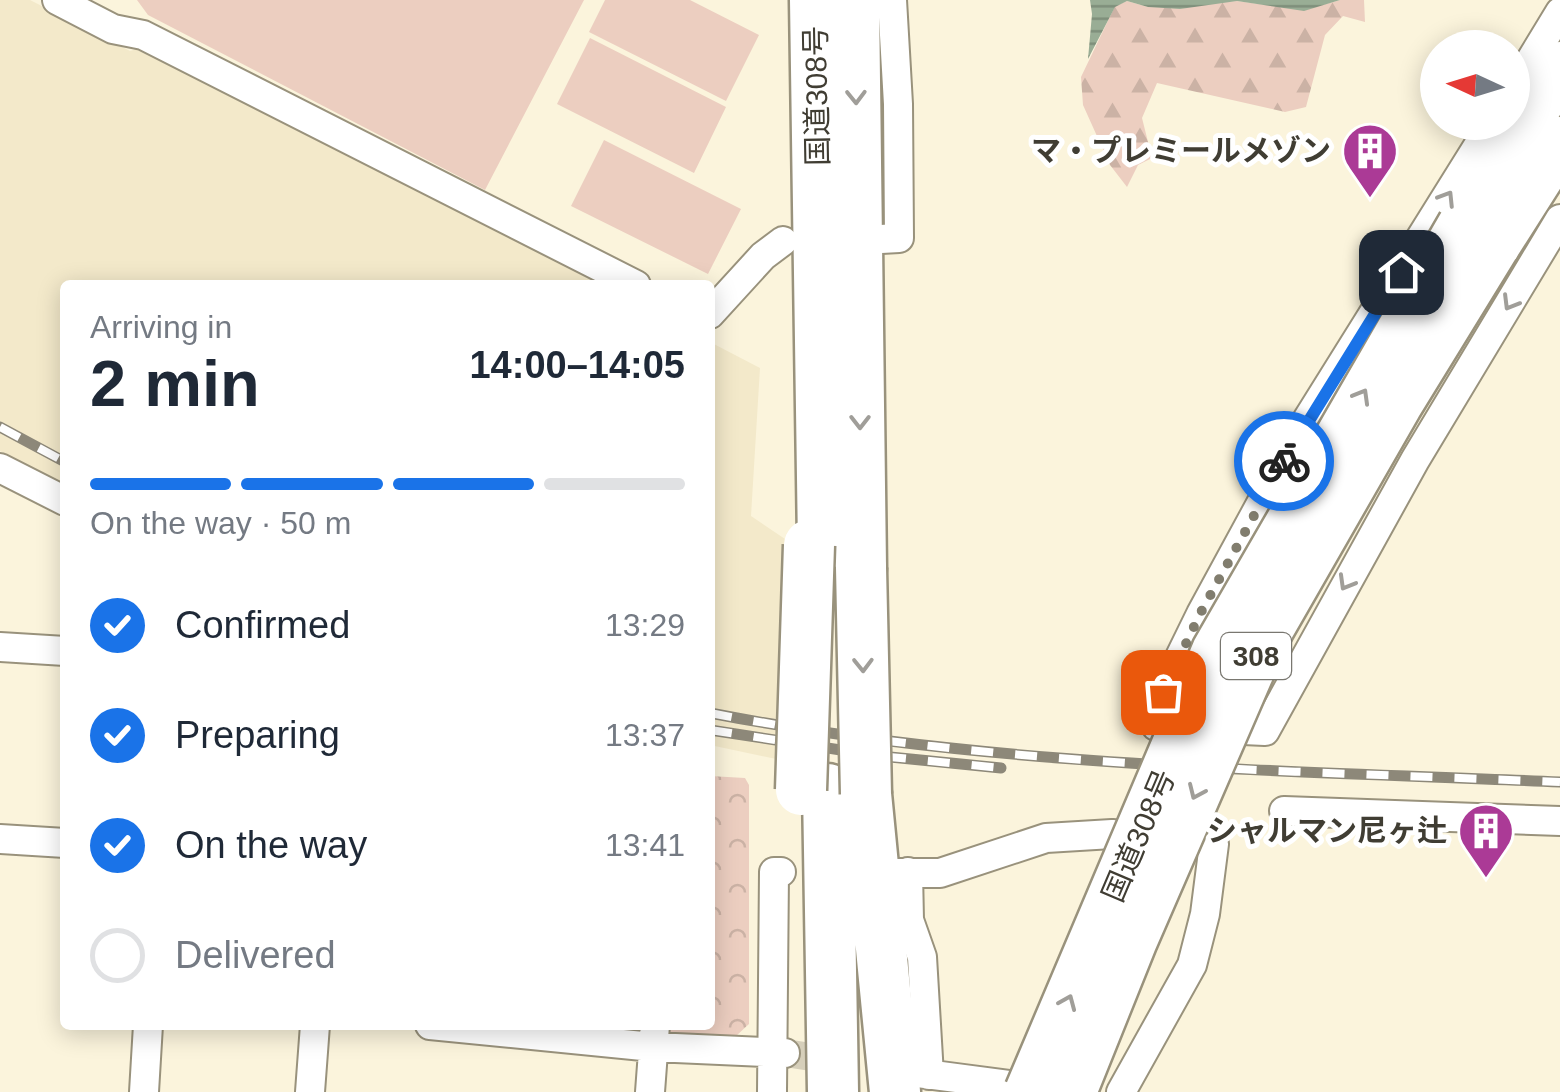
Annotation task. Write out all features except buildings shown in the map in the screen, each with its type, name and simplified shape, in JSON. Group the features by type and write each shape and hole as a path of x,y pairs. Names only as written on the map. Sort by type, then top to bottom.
{"highway":[{"name":"国道308号","path":"815,0 802,252 831,553"},
{"name":"国道308号","path":"831,553 854,0"},
{"name":"国道308号","path":"1069,1092 1264,636 1397,404 1560,67"},
{"name":"国道308号","path":"1030,1092 1217,651 1479,235 1560,142"},
{"path":"831,553 833,1092"},
{"path":"786,1066 832,791"},
{"path":"832,791 914,1080"},
{"path":"832,791 872,1092"}],"street":[{"path":"58,0 113,29 143,36 626,280"},
{"path":"882,239 899,238 892,0"},
{"path":"1530,62 1560,12"},
{"path":"1482,140 1302,428 1200,614 1153,712 1156,726 1266,731 1415,460 1560,219"},
{"path":"715,309 763,256 802,252"},
{"path":"0,468 60,498"},
{"path":"0,647 60,651"},
{"path":"1284,811 1560,821"},
{"path":"1069,1092 914,1080 922,957 909,920 902,872 940,872 1046,838 1112,834 1214,844 1205,914 1192,965 1120,1092"},
{"path":"0,839 60,843"},
{"path":"772,1092 786,1066 774,872 781,872"},
{"path":"144,1092 148,1030"},
{"path":"310,1092 315,1030"},
{"path":"532,1030 654,1036 786,1066"},
{"path":"650,1092 654,1036"}],"shaded area":[{"path":"0,0 30,0 130,51 147,46 592,280 60,280 60,483 0,451"},
{"path":"1090,0 1340,0 1304,11 1237,1 1180,9 1127,1 1115,7 1088,59"},
{"path":"715,345 760,368 751,516 785,539 781,760 715,746"}],"green space":[{"path":"137,0 584,0 485,190 148,15"},
{"path":"605,0 690,0 759,35 726,101 589,32"},
{"path":"1340,0 1364,0 1365,22 1343,16 1325,35 1306,107 1285,112 1157,83 1142,118 1152,158 1138,165 1127,187 1110,165 1083,105 1081,77 1115,6 1127,1 1148,7 1237,1 1304,10"},
{"path":"590,38 726,107 694,173 557,104"},
{"path":"604,140 741,209 708,274 571,206"},
{"path":"715,776 745,778 749,785 749,1024 736,1036 664,1033 715,1030"}],"tunnel":[{"path":"785,1053 902,1071"}],"railway":[{"path":"0,427 60,459"},
{"path":"715,714 921,745 1027,755 1240,769 1560,782"},
{"path":"715,731 880,756 1001,768"}],"way so far":[{"path":"1163,692 1200,614 1284,461"}],"place":[{"name":"マ・プレミールメゾン","path":"1370,200"},
{"name":"シャルマン尼ヶ辻","path":"1486,880"}],"route":[{"path":"1284,461 1401,272"}]}
